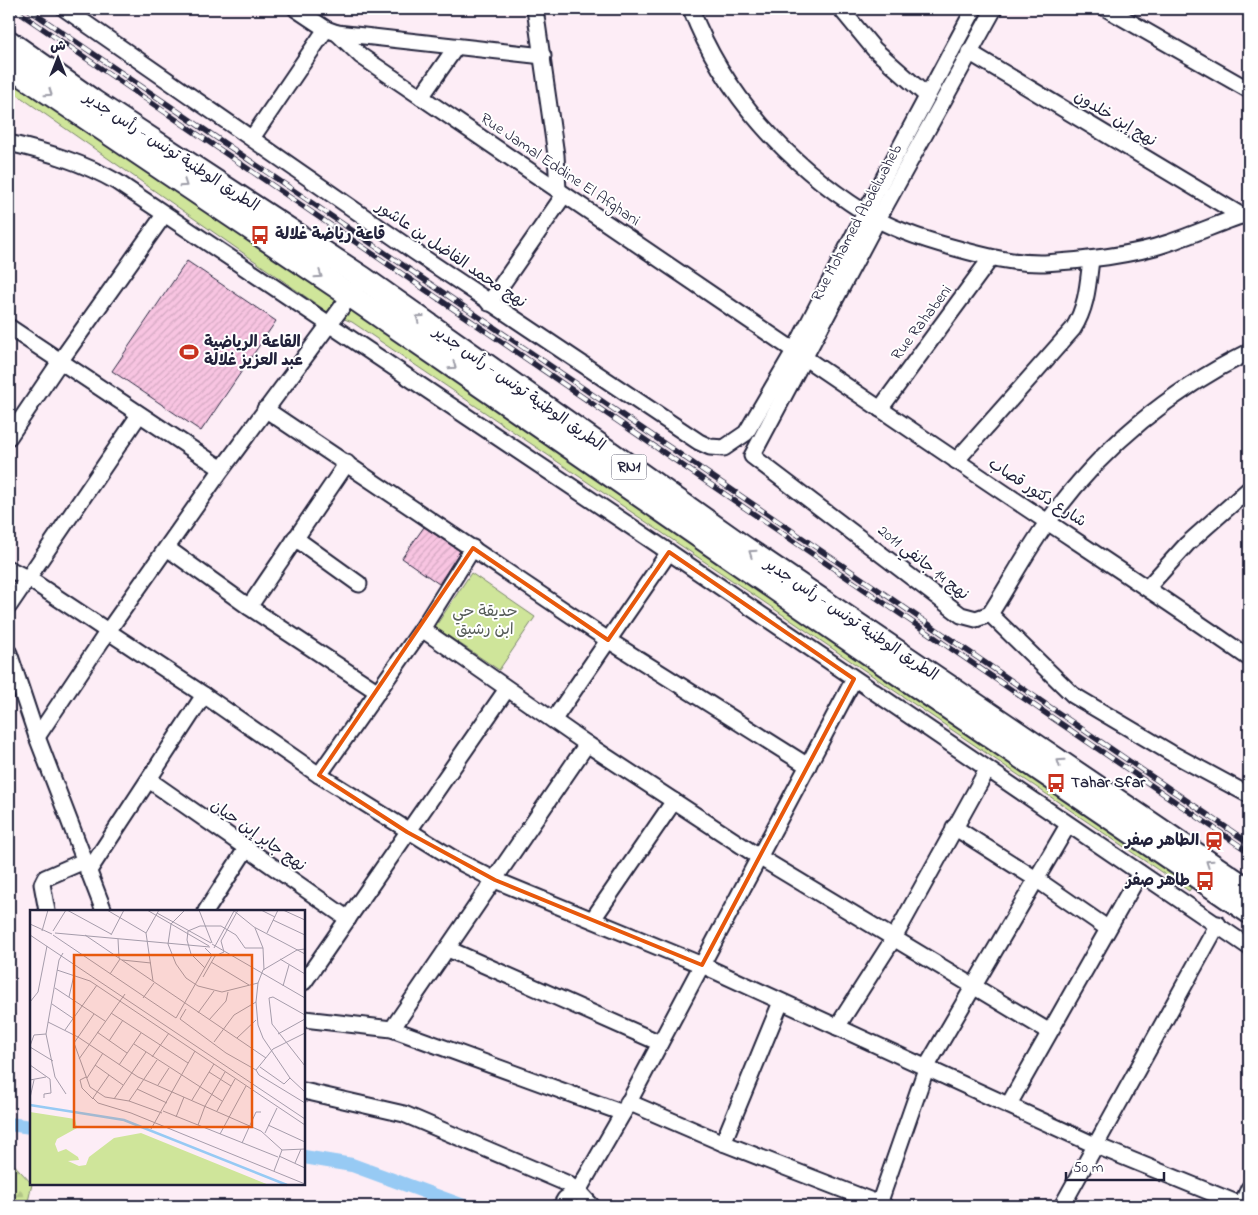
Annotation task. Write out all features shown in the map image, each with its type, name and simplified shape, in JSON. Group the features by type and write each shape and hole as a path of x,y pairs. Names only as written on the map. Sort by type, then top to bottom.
{"highway":[{"name":"الطريق الوطنية تونس - رأس جدير","path":"9,42 357,287 890,668 1249,912"},
{"name":"الطريق الوطنية تونس - رأس جدير","path":"9,66 357,287 1249,890"}],"street":[{"name":"نهج محمد الفاضل بن عاشور","path":"65,9 489,303 690,437 710,447 724,448 746,433 800,354"},
{"name":"Rue Jamal Eddine El Afghani","path":"296,9 325,24 361,56 800,354"},
{"path":"489,303 561,192 535,9"},
{"path":"691,9 718,66 739,98 766,131 795,160 871,216 935,242 991,258 1043,263 1091,259 1166,244 1246,215"},
{"path":"841,9 874,49 927,96"},
{"path":"871,216 927,96 974,9"},
{"name":"Rue Mohamed Abdelwaheb","path":"752,456 800,354 871,216 994,9"},
{"path":"1107,9 1249,90"},
{"path":"252,138 325,24 456,47 542,56"},
{"path":"421,97 456,47"},
{"name":"نهج إبن خلدون","path":"969,52 1246,215"},
{"path":"9,143 54,154 97,171 669,552 1068,825 1218,924 1249,947"},
{"path":"9,437 164,215"},
{"name":"Rue Rahabeni","path":"880,409 991,258"},
{"path":"956,461 1073,329 1080,318 1086,299 1091,259"},
{"path":"37,737 108,631 222,469 357,287"},
{"path":"9,327 222,469"},
{"path":"1249,352 1178,392 1130,428 1100,458 1048,522 990,614 1073,695 1171,753 1249,795"},
{"name":"شارع دكتور قصاب","path":"800,354 956,461 1148,587 1249,658"},
{"path":"265,409 348,463 608,640 808,766"},
{"path":"9,606 139,415"},
{"name":"نهج 14 جانفي 2011","path":"752,456 961,616 976,619 990,614"},
{"path":"250,607 295,538 348,463"},
{"path":"1148,587 1187,544 1249,489"},
{"path":"295,538 359,584"},
{"path":"167,548 250,607 378,692"},
{"path":"319,775 422,629 473,548"},
{"path":"554,720 669,552"},
{"path":"9,569 29,579 204,694 319,775 408,832 495,880 702,965 927,1066 1097,1146 1242,1206 1249,1188"},
{"path":"422,629 587,744 759,857 1048,1031"},
{"path":"9,653 37,737 104,910"},
{"path":"561,1206 565,1199 578,1191 626,1108 854,679"},
{"path":"305,981 507,689"},
{"path":"47,910 42,884 45,878 86,866 149,780 204,694"},
{"path":"392,1029 587,744"},
{"path":"837,1027 894,938 987,770"},
{"name":"نهج جابر إبن حيان","path":"149,780 348,919"},
{"path":"593,919 674,801"},
{"path":"305,1019 392,1029 626,1108 723,1143 882,1205 927,1066 972,986 1068,825"},
{"path":"954,827 1036,879 1107,928"},
{"path":"207,910 246,849"},
{"path":"1009,1104 1048,1031 1140,873"},
{"path":"1062,1206 1097,1146 1218,924"},
{"path":"448,949 660,1043"},
{"path":"723,1143 781,1002"},
{"path":"305,1091 404,1114 566,1182 578,1191 592,1206"}],"highlighted area":[{"path":"473,548 608,640 669,552 854,679 702,965 495,880 407,832 319,775"}],"green space":[{"path":"9,71 1196,881 1189,891 352,322 329,313 9,89"},
{"name":"حديقة حي ابن رشيق","path":"471,573 535,617 499,670 435,627"},
{"path":"9,1159 32,1185 27,1206 9,1206"}],"building":[{"name":"القاعة الرياضية عبد العزيز غلالة","path":"187,261 276,321 201,431 112,371"},
{"path":"424,527 460,551 439,584 402,558"}],"waterway":[{"path":"9,1124 30,1127"},
{"path":"305,1157 352,1165 464,1206"}],"railway":[{"path":"14,9 1249,852"},
{"path":"28,9 1249,843"}],"place":[{"name":"قاعة رياضة غلالة","path":"260,235"},
{"name":"القاعة الرياضية عبد العزيز غلالة","path":"189,352"},
{"name":"Tahar Sfar","path":"1056,783"},
{"name":"الطاهر صفر","path":"1214,841"},
{"name":"طاهر صفر","path":"1205,881"}]}
